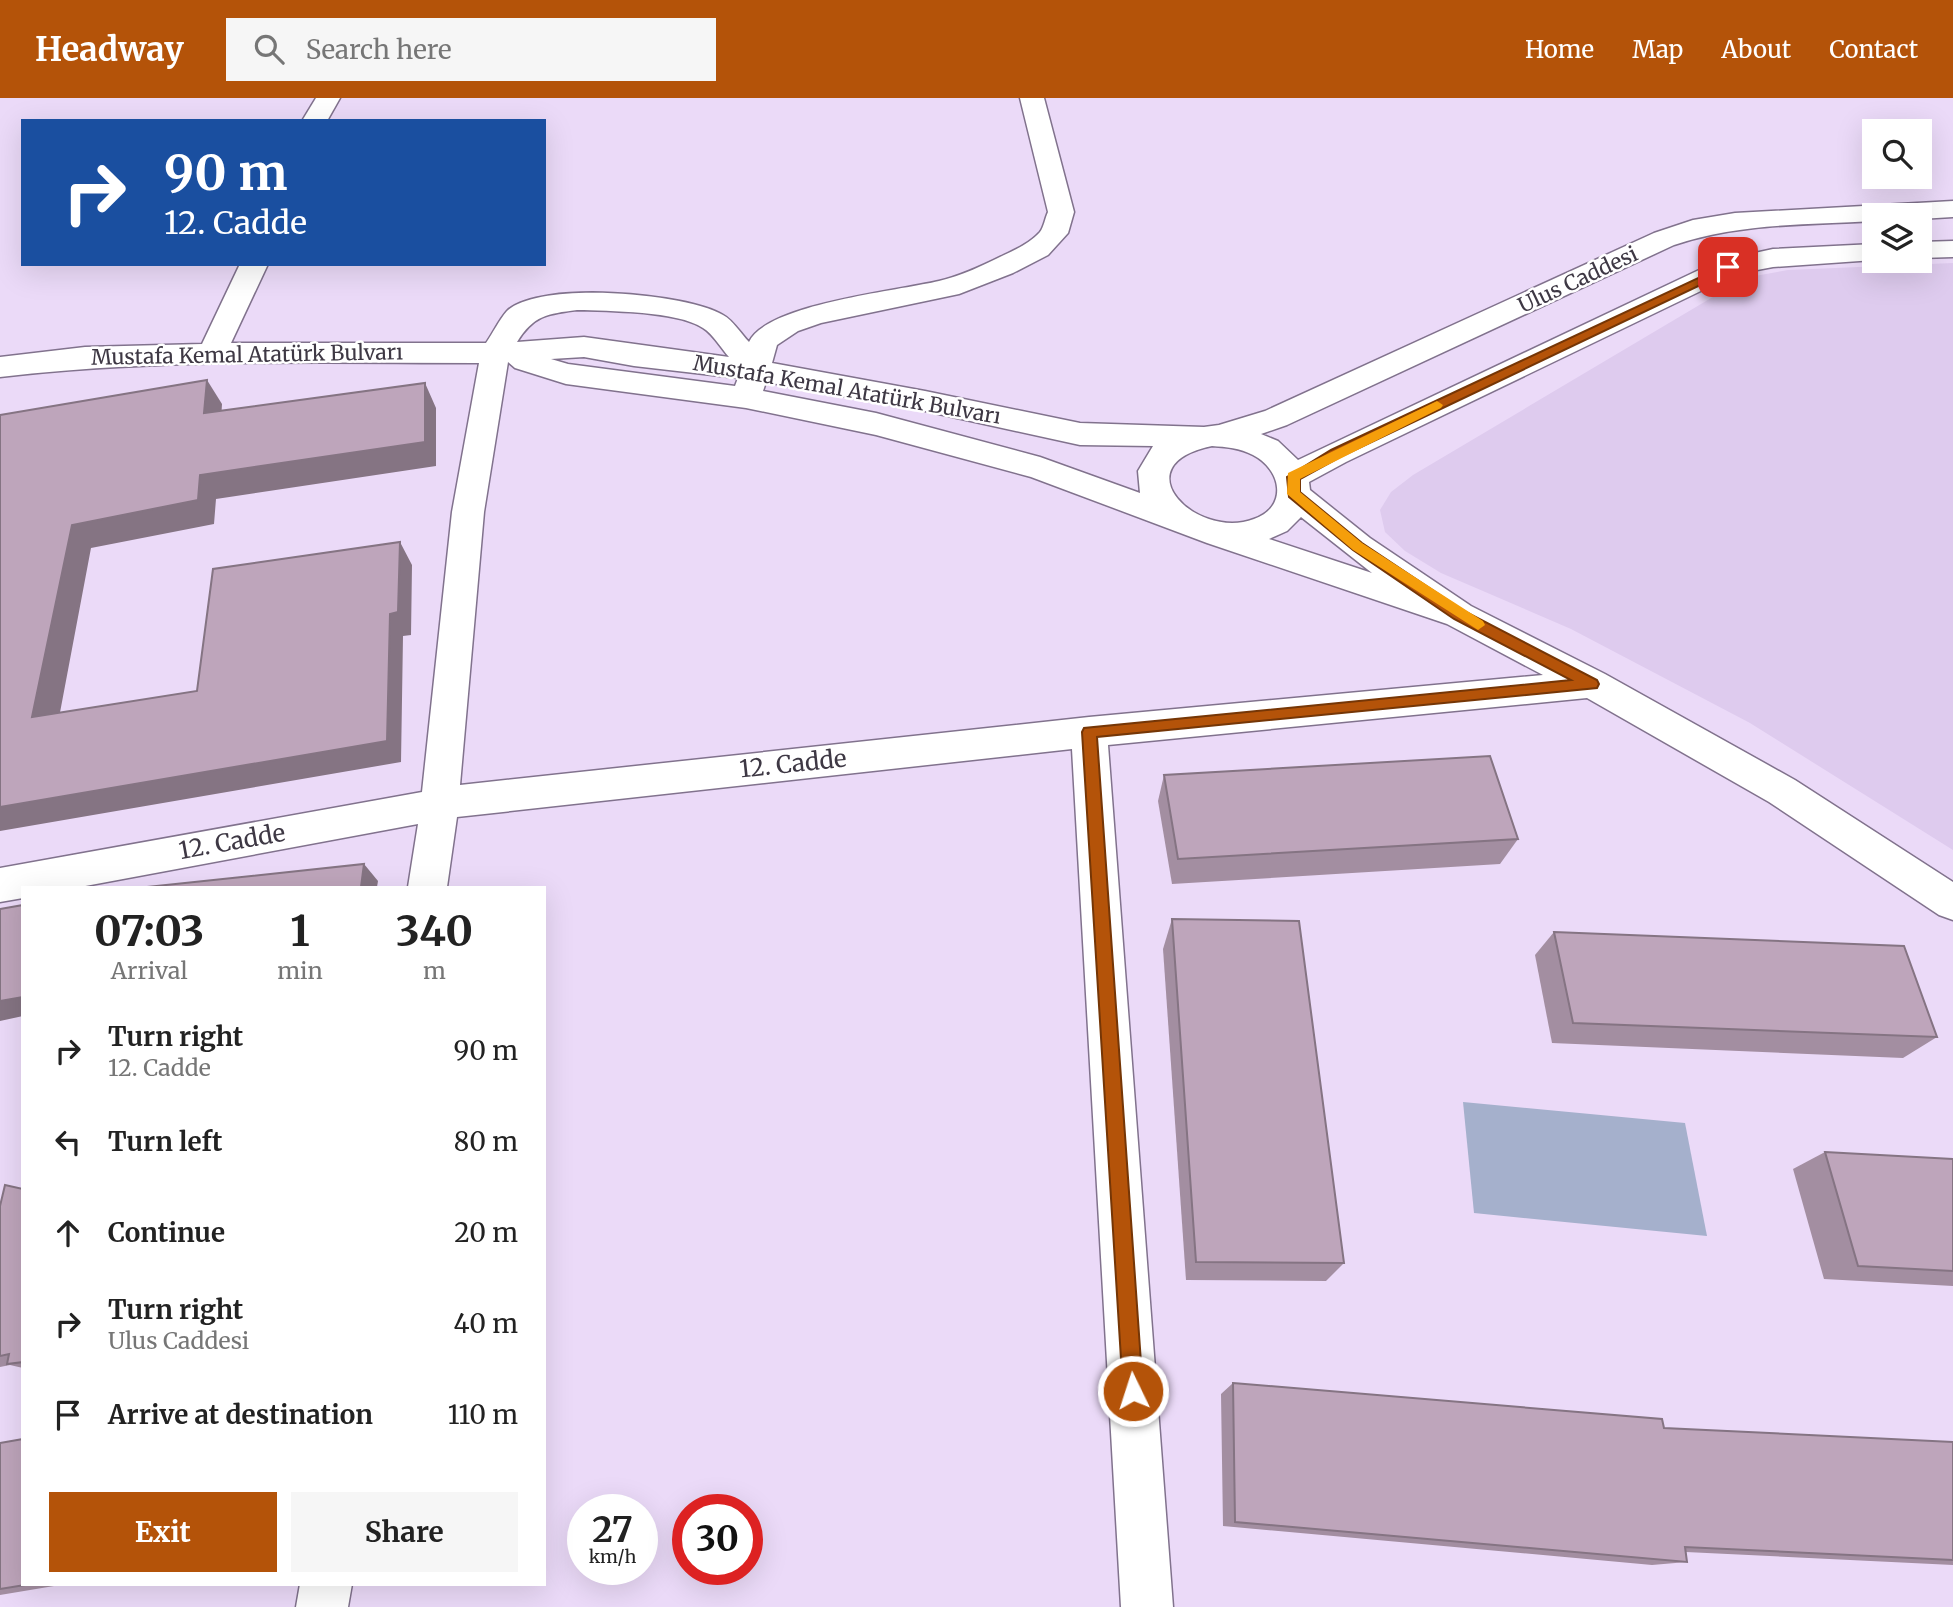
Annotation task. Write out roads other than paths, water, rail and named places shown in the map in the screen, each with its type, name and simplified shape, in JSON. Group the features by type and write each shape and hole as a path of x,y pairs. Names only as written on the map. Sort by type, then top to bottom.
{"street":[{"path":"315,119 328,98"},
{"path":"343,119 349,98"},
{"path":"751,384 764,340 788,324 816,314 949,288 1038,250 1054,233 1061,212 1032,98"},
{"name":"Ulus Caddesi","path":"1212,436 1276,418 1664,239 1703,226 1735,220 1953,209"},
{"path":"1932,250 1953,249"},
{"path":"1219,535 1241,535 1261,530 1278,520 1289,509 1294,485 1346,448 1728,267 1773,258 1862,252"},
{"path":"212,353 253,266"},
{"path":"428,886 440,804 468,512 495,353 518,317 543,305 577,301 628,303 695,313 715,323 751,384"},
{"name":"Mustafa Kemal Atatürk Bulvarı","path":"0,368 85,357 212,353 495,353 566,374 751,384 925,401 1080,434 1212,436"},
{"name":"Mustafa Kemal Atatürk Bulvarı","path":"751,384 876,424 1040,468 1176,519"},
{"path":"1459,615 1176,519 1159,503 1152,486 1154,469 1163,454 1179,443 1212,436 1249,440 1265,448 1283,461 1294,485 1358,547 1459,615 1592,684 1782,791 1953,903"},
{"name":"12. Cadde","path":"0,884 489,796 1089,732 1592,684"},
{"path":"1089,732 1147,1607"},
{"path":"322,1607 326,1586"}],"water":[{"path":"1463,1102 1685,1123 1707,1236 1474,1213"}]}
